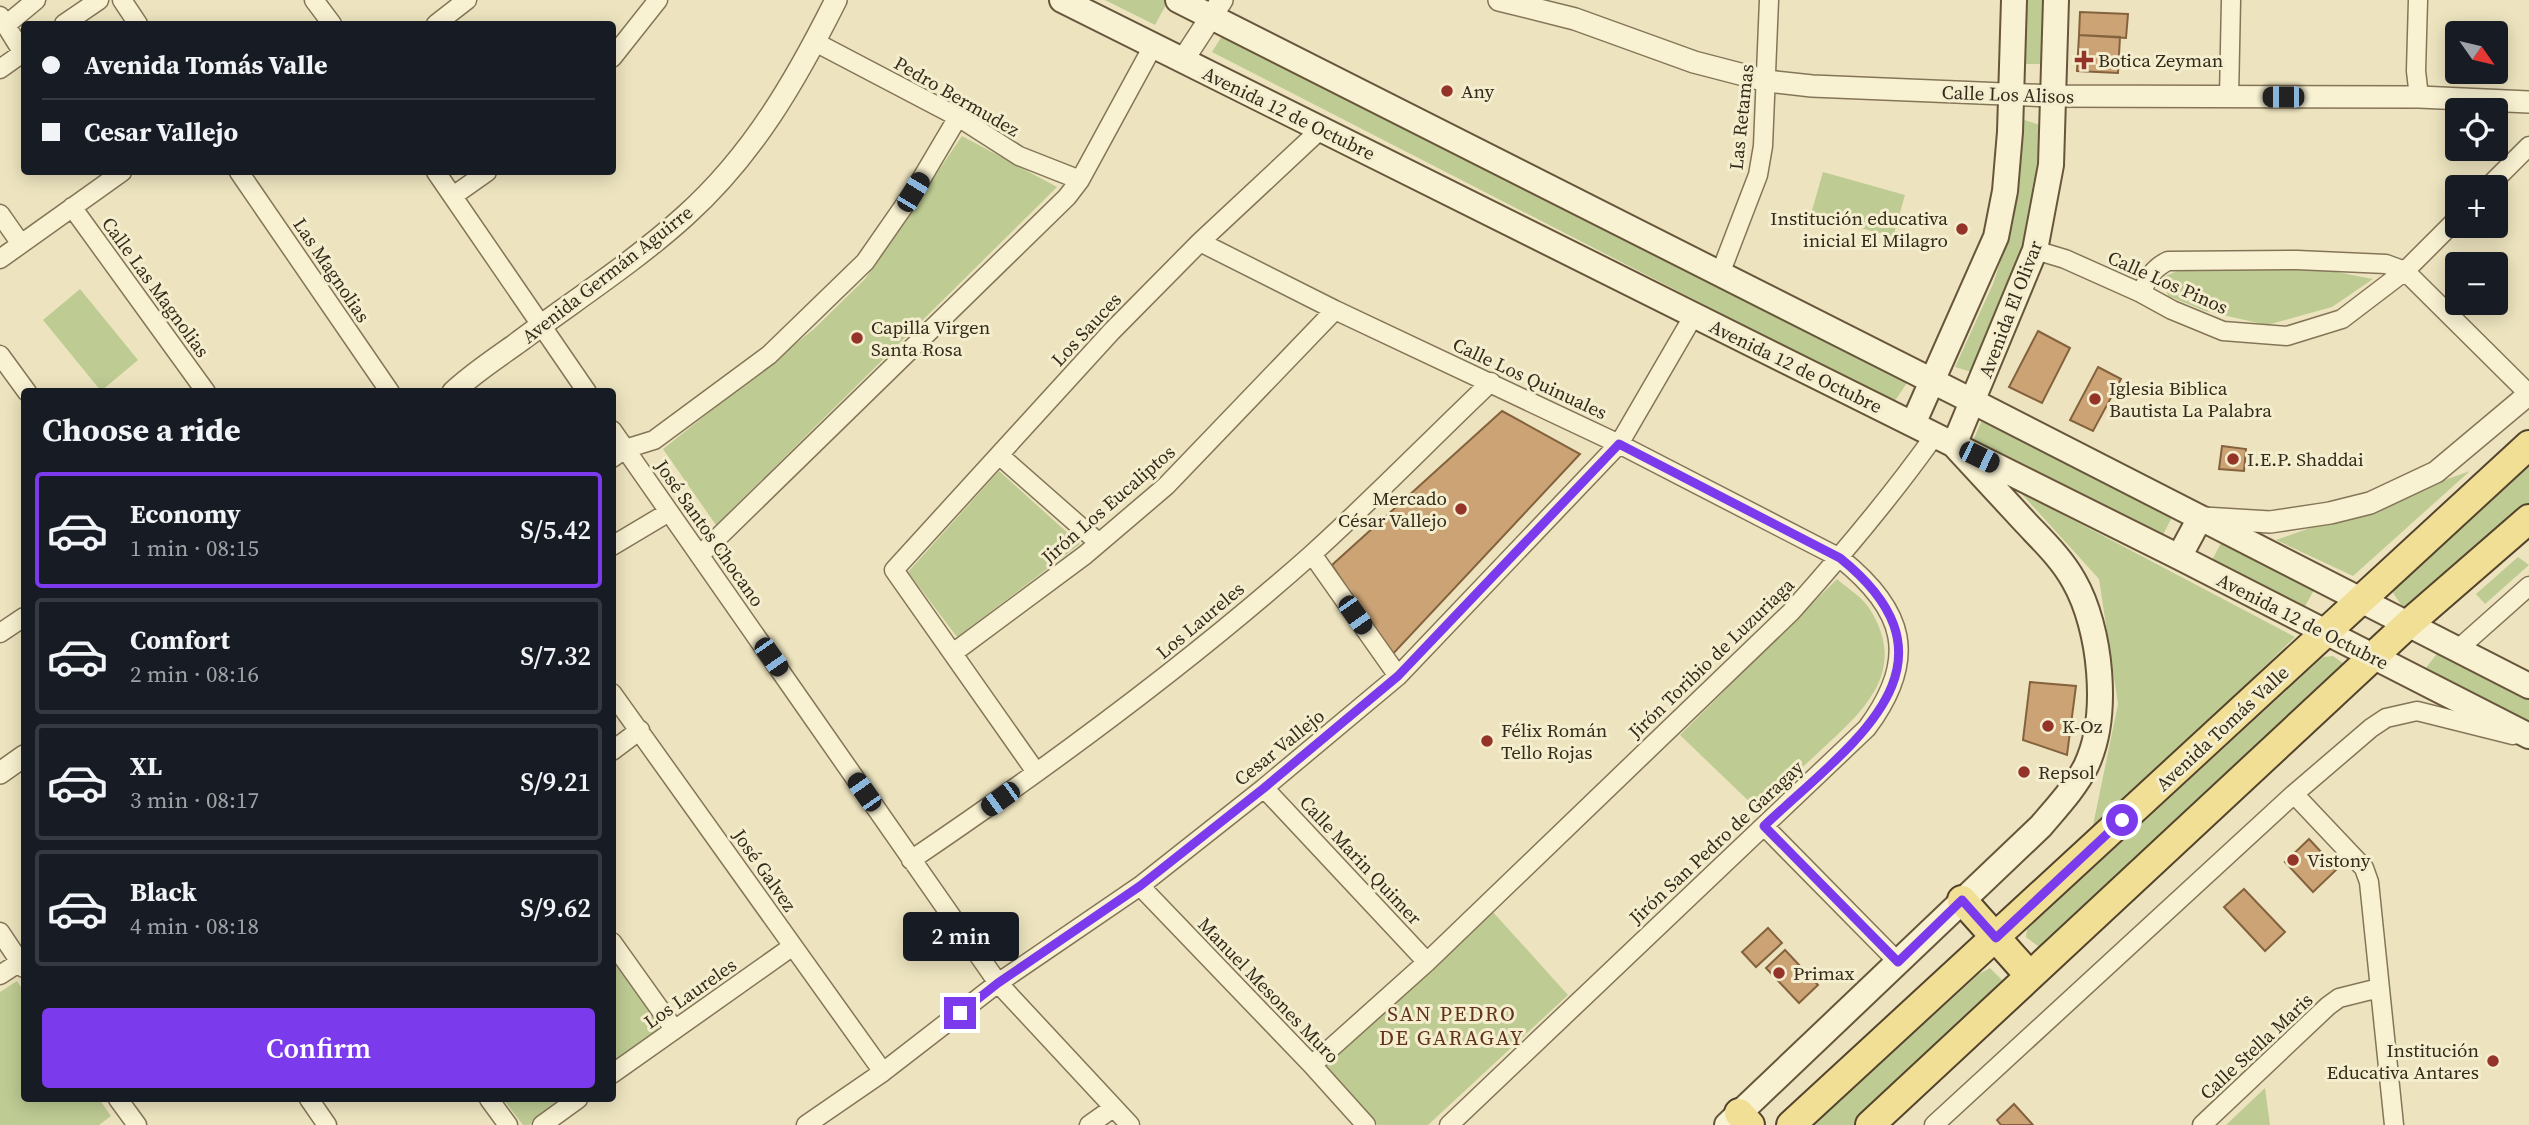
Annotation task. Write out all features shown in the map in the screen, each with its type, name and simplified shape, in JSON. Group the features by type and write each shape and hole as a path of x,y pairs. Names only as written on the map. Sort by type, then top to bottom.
{"main road":[{"name":"Avenida 12 de Octubre","path":"1062,0 2179,557 2529,737"},
{"path":"1178,0 1218,9 1720,274 2529,686"},
{"name":"Avenida El Olivar","path":"1934,435 1932,382 1996,237 2005,191 2010,132 2014,0"},
{"name":"Avenida El Olivar","path":"1934,435 1973,402 2035,250 2051,165 2056,0"},
{"path":"1739,1121 1898,962 2041,826 2085,767 2098,733 2096,651 2089,615 2073,580 2049,547 1934,435"},
{"name":"Avenida Tomás Valle","path":"1791,1125 2529,445"},
{"path":"2179,557 2200,518"},
{"path":"1870,1125 2407,625 2529,519"},
{"path":"1962,900 2030,976"}],"street":[{"path":"21,47 3,20 36,0"},
{"path":"68,21 99,0"},
{"path":"121,0 136,21"},
{"path":"314,0 330,21"},
{"path":"440,21 467,0"},
{"path":"616,53 658,0"},
{"name":"Avenida Germán Aguirre","path":"458,388 658,239 712,190 734,166 773,114 815,43 836,0"},
{"name":"Calle Los Alisos","path":"1499,0 1575,19 1694,62 1767,81 1812,86 2053,96 2419,97 2529,102"},
{"name":"Las Retamas","path":"1720,274 1758,175 1763,146 1769,0"},
{"path":"2229,97 2231,0"},
{"path":"2418,0 2416,71 2419,97"},
{"path":"1183,60 1218,9"},
{"name":"Pedro Bermudez","path":"815,43 958,117 1019,156 1080,180"},
{"path":"700,555 1067,197 1080,180 1153,46"},
{"path":"0,69 21,54"},
{"path":"619,454 654,440 769,355 865,262 913,192 958,117"},
{"name":"Los Sauces","path":"953,653 894,570 1112,331 1200,242 1321,129"},
{"path":"2500,175 2529,146"},
{"path":"0,259 118,175"},
{"name":"Las Magnolias","path":"241,175 387,388"},
{"path":"438,175 584,388"},
{"path":"453,196 483,175"},
{"name":"Calle Las Magnolias","path":"72,207 203,388"},
{"path":"0,214 21,244"},
{"name":"Calle Los Pinos","path":"2035,250 2065,259 2223,331 2287,336 2342,319 2405,271 2445,231"},
{"name":"Calle Los Quinuales","path":"1200,242 1335,310 1619,444 1840,558"},
{"path":"2141,293 2151,273 2168,261 2297,260 2386,264 2405,271 2529,394 2437,472 2370,503 2330,513 2270,522 2200,518"},
{"name":"Jirón Los Eucaliptos","path":"953,653 1099,543 1166,486 1335,310"},
{"name":"Cesar Vallejo","path":"806,1125 883,1072 998,983 1140,886 1264,788 1398,676 1619,444 1694,315"},
{"path":"0,355 24,388"},
{"name":"Los Laureles","path":"911,860 1180,666 1312,554 1491,382"},
{"name":"Jirón Toribio de Luzuriaga","path":"1312,1065 1427,962 1791,612 1840,558 1934,435"},
{"name":"José Santos Chocano","path":"619,454 669,512 700,555 998,983 1130,1125"},
{"path":"999,455 1099,543"},
{"path":"616,544 669,512"},
{"path":"1312,554 1398,676"},
{"name":"Jirón San Pedro de Garagay","path":"1449,1125 1867,728 1884,705 1895,679 1899,652 1896,627 1871,584 1840,558"},
{"path":"2457,650 2529,586"},
{"path":"3,626 21,618"},
{"path":"953,653 1036,772"},
{"name":"José Galvez","path":"616,698 883,1072"},
{"path":"1934,1125 2294,794 2371,728 2386,719 2417,711 2529,737"},
{"path":"616,748 640,730"},
{"path":"0,773 21,758"},
{"name":"Calle Marin Quimer","path":"1264,788 1427,962"},
{"path":"2294,794 2364,868 2369,882 2394,1125"},
{"path":"1764,826 1898,962"},
{"name":"Manuel Mesones Muro","path":"1140,886 1366,1125"},
{"path":"0,932 21,964"},
{"name":"Los Laureles","path":"616,1071 793,946"},
{"path":"616,948 674,1029"},
{"path":"0,975 21,965"},
{"name":"Calle Stella Maris","path":"2202,1125 2328,1006 2339,998 2379,988"},
{"path":"120,1102 130,1123"},
{"path":"311,1102 327,1125"},
{"path":"491,1102 508,1125"},
{"path":"542,1125 574,1102"},
{"path":"1089,1125 1113,1108"}],"green space":[{"path":"1105,0 1165,0 1168,1 1155,25"},
{"path":"2024,0 2046,0 2044,64 2023,64"},
{"path":"1225,31 1907,383 1894,402 1212,52"},
{"path":"2021,119 2047,127 2025,259 1978,374 1955,367 1993,284 2013,223"},
{"path":"962,136 1057,187 716,525 663,449 814,329 866,278"},
{"path":"1823,172 1905,195 1893,237 1811,214"},
{"path":"2316,268 2373,279 2332,307 2267,325 2205,311 2168,296 2163,277 2182,269"},
{"path":"80,289 138,360 105,388 99,388 43,320"},
{"path":"1982,420 2172,517 2162,537 1973,441"},
{"path":"2529,461 2529,508 2404,609 2393,593 2399,583"},
{"path":"999,471 1080,544 957,637 908,572"},
{"path":"2470,471 2353,576 2276,540"},
{"path":"2020,492 2295,637 2091,835 2118,704 2099,579"},
{"path":"2221,543 2314,590 2304,608 2211,562"},
{"path":"2518,557 2529,565 2485,604 2476,594"},
{"path":"1837,579 1869,608 1880,630 1885,651 1883,670 1877,687 1853,720 1757,809 1680,735"},
{"path":"2439,651 2529,696 2529,722 2425,669"},
{"path":"2333,656 2347,666 2052,944 2039,947 2026,937 2027,929 2323,657"},
{"path":"1492,911 1568,995 1428,1125 1378,1125 1324,1067"},
{"path":"616,966 657,1022 658,1037 616,1065"},
{"path":"1990,968 2003,981 2002,988 1857,1125 1813,1125 1979,974"},
{"path":"17,981 21,987 21,1102 101,1102 111,1116 99,1125 0,1125 0,992"},
{"path":"2265,1088 2270,1125 2226,1125"},
{"path":"505,1102 563,1102 529,1125 523,1125"}],"building":[{"path":"2080,12 2128,14 2126,38 2079,35"},
{"path":"2079,35 2120,37 2118,73 2077,71"},
{"path":"2038,331 2070,348 2042,403 2009,387"},
{"name":"Iglesia Biblica Bautista La Palabra","path":"2098,367 2121,379 2093,431 2070,420"},
{"name":"Mercado César Vallejo","path":"1502,411 1580,454 1391,656 1332,565"},
{"name":"I.E.P. Shaddai","path":"2222,446 2246,449 2244,471 2219,469"},
{"name":"K-Oz","path":"2030,682 2076,686 2067,755 2023,740"},
{"path":"2309,839 2337,869 2313,892 2285,862"},
{"path":"2244,889 2285,932 2265,951 2224,907"},
{"path":"1768,928 1782,943 1756,967 1742,952"},
{"path":"1785,950 1818,985 1799,1003 1766,968"},
{"path":"2014,1104 2033,1125 2001,1125 1997,1120"}],"place":[{"name":"Botica Zeyman","path":"2084,60"},
{"name":"Any","path":"1447,91"},
{"name":"Institución educativa inicial El Milagro","path":"1962,229"},
{"name":"Capilla Virgen Santa Rosa","path":"857,338"},
{"name":"Iglesia Biblica Bautista La Palabra","path":"2095,399"},
{"name":"I.E.P. Shaddai","path":"2233,459"},
{"name":"Mercado César Vallejo","path":"1461,509"},
{"name":"K-Oz","path":"2048,726"},
{"name":"Félix Román Tello Rojas","path":"1487,741"},
{"name":"Repsol","path":"2024,772"},
{"name":"Vistony","path":"2293,860"},
{"name":"Primax","path":"1779,973"},
{"name":"Institución Educativa Antares","path":"2493,1061"}],"district":[{"name":"SAN PEDRO DE GARAGAY","path":"1452,1026"}],"route":[{"path":"960,1013 998,983 1140,886 1264,788 1398,676 1619,444 1840,558 1871,584 1885,604 1896,627 1899,652 1895,679 1884,705 1867,728 1764,826 1898,962 1962,900 1996,938 2122,820"}]}
